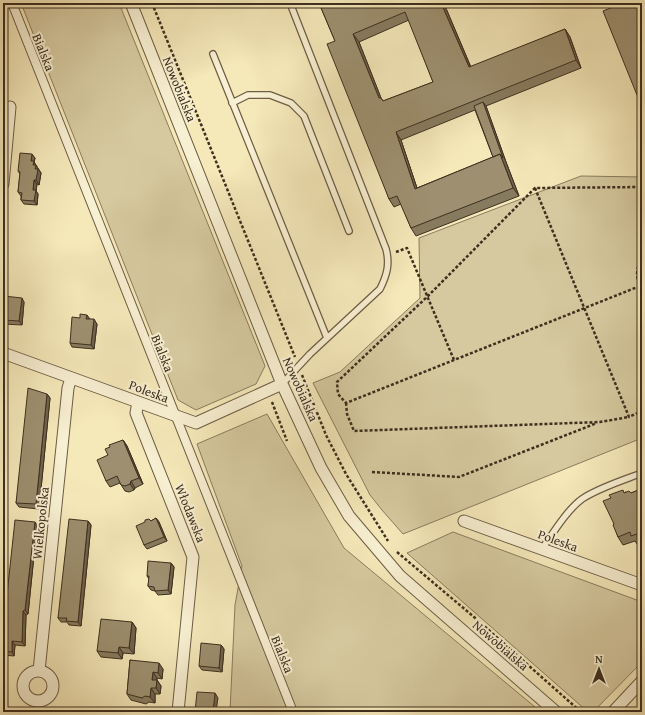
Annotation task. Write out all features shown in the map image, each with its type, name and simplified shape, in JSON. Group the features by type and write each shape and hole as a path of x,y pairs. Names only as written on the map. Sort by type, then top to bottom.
{"street":[{"name":"Bialska","path":"12,3 293,712"},
{"name":"Nowobialska","path":"130,3 282,384 321,468 349,516 400,576 556,712"},
{"path":"3,184 10,107"},
{"name":"Poleska","path":"3,353 196,423 282,384"},
{"name":"Wielkopolska","path":"39,671 68,388 71,378"},
{"name":"Włodawska","path":"138,402 136,414 193,557 178,712"},
{"name":"Poleska","path":"464,521 642,585"},
{"path":"39,671 48,675 52,679 53,690 47,698 36,707 32,700 25,694 23,685 26,676 30,673 39,671"},
{"path":"613,712 642,681"}],"lane":[{"path":"282,384 310,354 380,289 387,275 388,260 388,255 290,3"},
{"path":"213,54 327,338"},
{"path":"232,103 248,95 270,95 291,104 304,116 349,231"},
{"path":"542,549 569,512 582,499 642,473"}],"path":[{"path":"152,3 326,434 346,474 392,547 480,622 581,712"},
{"path":"642,188 535,188 428,296 337,382 338,394 346,403 347,414 354,432 600,422 629,417 642,411"},
{"path":"535,188 629,417"},
{"path":"388,255 407,248 454,360"},
{"path":"642,257 637,268 637,277 642,289"},
{"path":"346,403 640,286"},
{"path":"272,402 287,441"},
{"path":"372,472 459,477 480,467 600,422"}],"shaded area":[{"path":"21,3 119,3 265,366 256,384 196,410 178,400"},
{"path":"581,176 642,177 642,438 403,534 370,495 313,383 340,372 420,298 419,238"},
{"path":"267,414 344,548 541,712 230,712 235,605 242,566 197,444"},
{"path":"453,532 642,602 642,662 593,712 588,712 407,553"}],"building":[{"path":"319,3 441,3 469,67 565,29 576,60 396,132 415,189 500,154 513,188 411,228 397,196 389,199 327,44 335,41","holes":["405,12 433,82 383,101 379,98 353,34"]},
{"path":"623,3 642,3 642,93 637,95 603,11"},
{"path":"483,102 503,158 500,154 493,157 474,106"},
{"path":"20,153 32,154 31,161 34,161 33,165 36,165 35,169 38,169 36,180 34,180 33,190 36,190 34,201 21,200 22,193 18,192"},
{"path":"4,296 22,298 19,321 3,320"},
{"path":"80,314 87,315 86,319 94,319 91,345 70,343 72,317 80,318"},
{"path":"28,388 47,394 36,504 16,503"},
{"path":"123,440 139,478 131,481 130,484 125,486 121,485 117,476 106,481 97,460 108,455 105,449 110,447 109,445"},
{"path":"640,486 642,486 642,532 631,536 630,532 618,537 613,525 614,524 603,501 611,498 609,495 623,490 624,493 629,491 631,493 641,489"},
{"path":"156,518 164,537 144,545 136,526 145,522 145,520 149,519 151,521"},
{"path":"69,519 88,521 78,622 66,621 67,618 58,618"},
{"path":"15,520 35,522 25,610 23,611 22,642 12,641 12,652 3,651 3,632"},
{"path":"148,561 171,563 168,590 155,591 154,587 148,586"},
{"path":"101,619 132,622 129,648 119,647 118,653 97,651"},
{"path":"201,643 221,645 219,668 199,666"},
{"path":"130,660 159,663 158,673 153,672 152,680 157,680 156,688 151,688 150,697 145,696 142,698 127,694"},
{"path":"197,692 215,693 213,712 195,712"}]}
